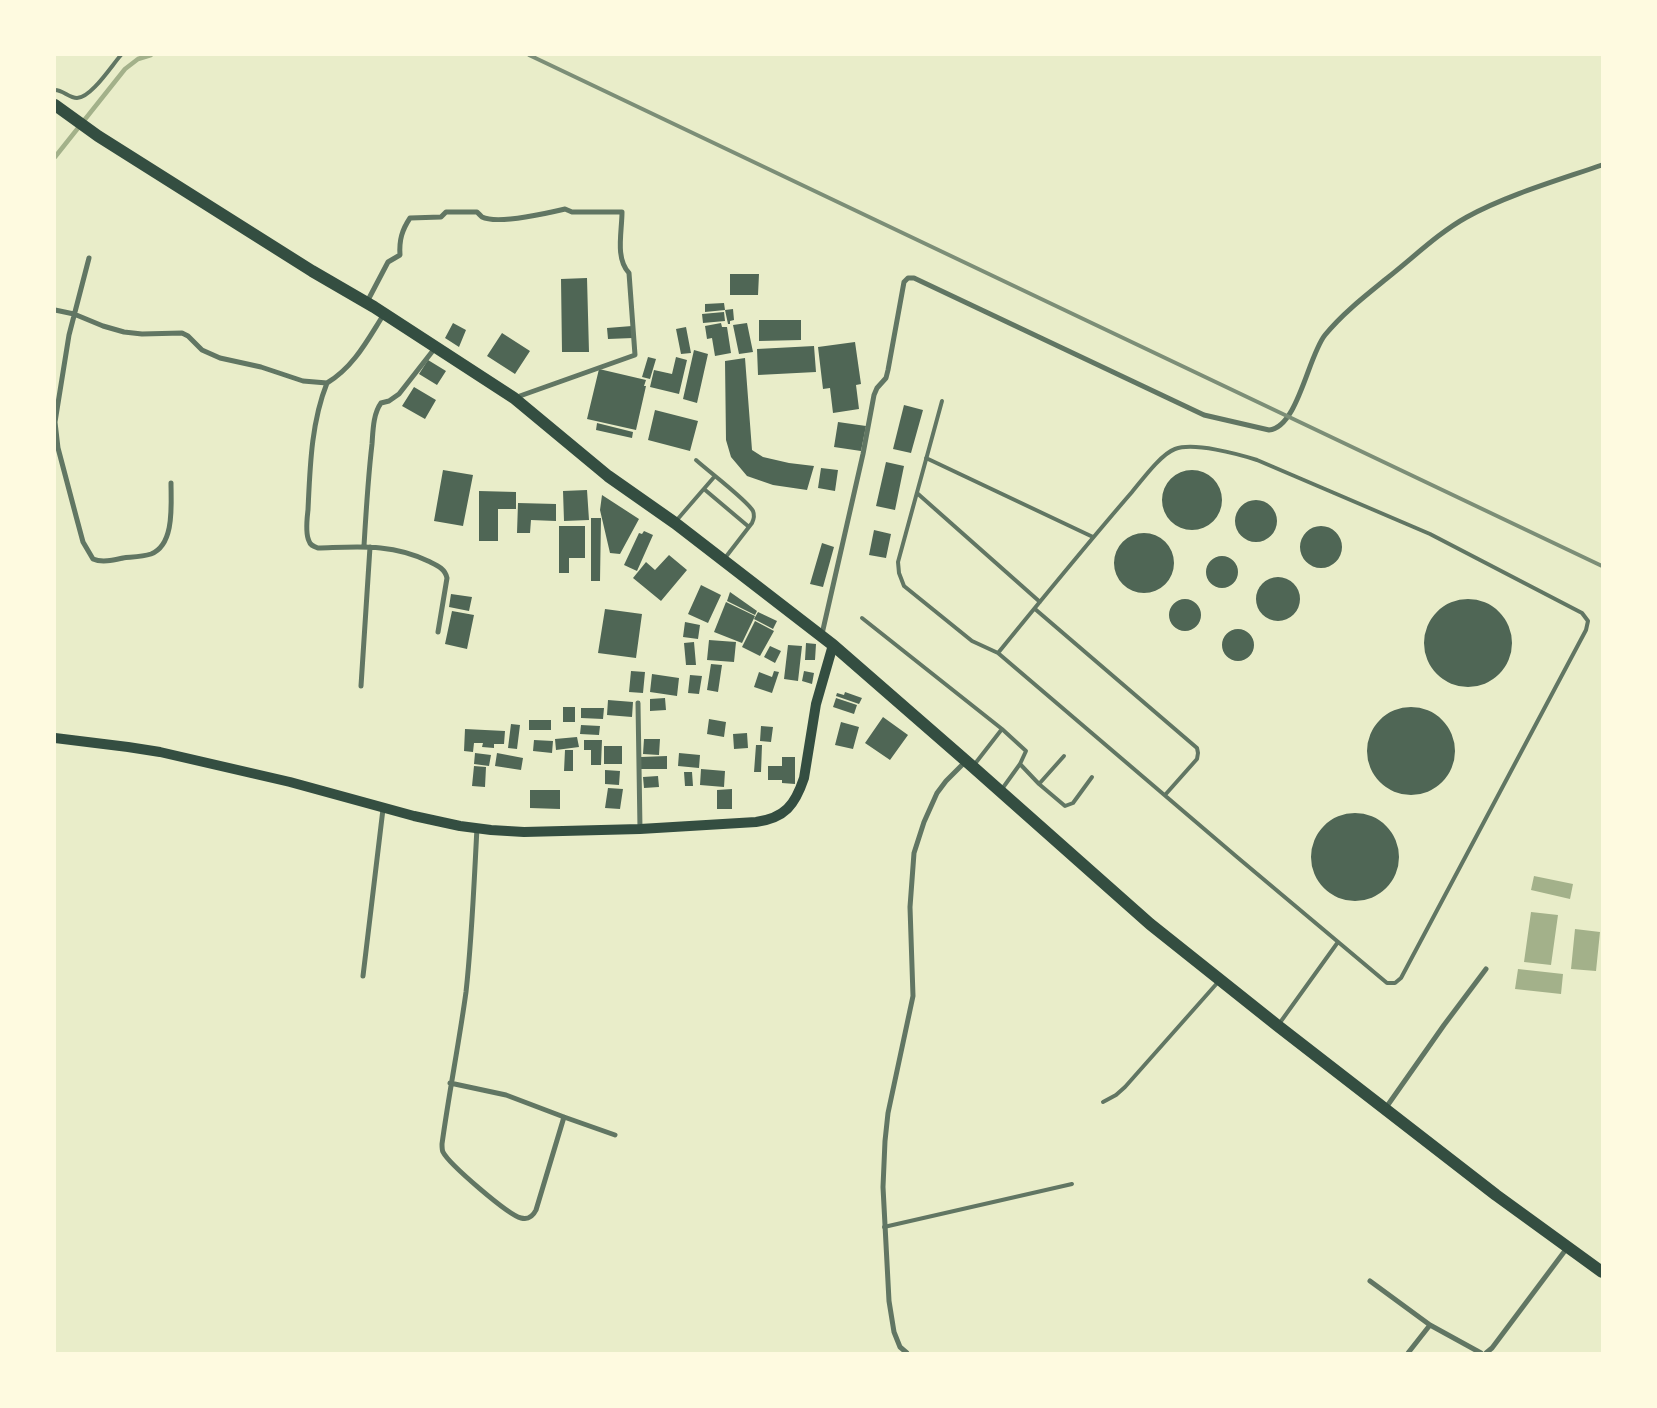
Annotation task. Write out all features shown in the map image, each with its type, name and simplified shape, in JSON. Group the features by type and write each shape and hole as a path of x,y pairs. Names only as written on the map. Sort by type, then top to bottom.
{"main road":[{"path":"59,107 98,136 312,271 436,346 514,398 608,476 675,523 832,645 970,764 1150,924 1385,1109 1567,1248 1602,1272"},
{"path":"55,738 160,752 290,782 383,809 434,821 477,828 524,832 640,830 763,821 780,815 790,807 804,778 816,704 832,645"}],"street":[{"path":"822,637 863,454 874,395 887,374 904,282 908,278 914,278 1204,415 1274,430 1282,424 1299,398 1315,352 1324,336 1379,285 1442,233 1468,216 1602,165"},
{"path":"366,303 388,262 400,255 399,244 403,229 410,218 441,217 446,212 477,212 482,217 497,220 542,215 565,209 572,212 622,212 620,248 622,266 629,273 635,355 514,398"},
{"path":"89,258 74,314 61,379 55,422 58,448 78,525 83,542 92,559 104,561 134,557 151,554 158,549 169,531 171,483"},
{"path":"55,310 74,314 124,332 142,334 182,333 211,355 261,367 303,381 327,383 336,378 350,365 384,314"},
{"path":"362,686 369,467 375,418 381,403 395,397 404,388 436,346"},
{"path":"327,383 314,431 307,536 310,544 318,548 367,547 408,552 432,562 444,570 447,578 438,632"},
{"path":"638,703 640,830"},
{"path":"907,1353 900,1347 894,1332 889,1301 882,1187 888,1113 913,996 910,907 914,853 924,822 937,793 946,781 970,764"},
{"path":"363,976 383,809"},
{"path":"477,828 468,967 462,1020 450,1083 442,1144 443,1152 498,1203 519,1218 527,1218 534,1213 564,1117"},
{"path":"1385,1109 1486,969"},
{"path":"450,1083 506,1095 615,1135"},
{"path":"1486,1353 1492,1348 1567,1248"},
{"path":"1370,1281 1430,1325 1481,1353"},
{"path":"1408,1353 1430,1325"}],"lane":[{"path":"55,90 59,90 72,97 85,96 121,55"},
{"path":"942,401 898,562 902,582 908,590 972,641 998,654 1387,983 1395,983 1401,978 1588,626 1587,618 1582,613 1430,534 1257,460 1194,446 1180,447 1168,453 1093,537 998,654"},
{"path":"926,458 1093,537"},
{"path":"696,460 751,508 754,518 750,527 723,560"},
{"path":"675,523 714,476"},
{"path":"704,489 750,527"},
{"path":"917,492 1040,602"},
{"path":"1035,609 1197,748 1197,759 1165,795"},
{"path":"862,618 1002,729 1026,751 1020,764 1000,791"},
{"path":"970,764 1002,729"},
{"path":"1039,784 1064,756"},
{"path":"1020,764 1039,784 1065,806 1069,806 1092,777"},
{"path":"1278,1026 1338,942"},
{"path":"1104,1102 1125,1087 1221,980"},
{"path":"884,1227 1072,1184"}],"shaded area":[{"path":"1534,876 1573,884 1570,899 1531,890"},
{"path":"1531,912 1558,915 1551,965 1524,962"},
{"path":"1575,929 1600,932 1596,971 1571,969"},
{"path":"1518,969 1563,974 1561,994 1515,989"}],"building":[{"path":"730,274 759,274 758,295 730,295"},
{"path":"587,278 589,352 562,352 561,279"},
{"path":"724,303 725,310 705,312 705,304"},
{"path":"733,309 734,320 728,324 725,310"},
{"path":"724,312 725,321 703,323 702,314"},
{"path":"759,320 801,320 801,340 759,341"},
{"path":"453,323 466,330 459,347 445,338"},
{"path":"721,323 722,327 727,327 731,353 715,356 712,338 707,339 705,326"},
{"path":"747,323 753,352 739,354 733,325"},
{"path":"632,326 633,338 608,339 607,328"},
{"path":"686,327 691,353 681,354 676,329"},
{"path":"502,333 530,351 515,374 487,356"},
{"path":"855,342 861,384 856,385 859,409 833,413 830,388 823,389 818,347"},
{"path":"814,346 816,372 758,375 757,349"},
{"path":"694,350 708,354 697,403 683,399"},
{"path":"648,357 656,359 650,379 642,377"},
{"path":"676,357 687,360 679,394 650,387 654,370 672,374"},
{"path":"745,358 752,450 763,457 814,466 807,490 773,485 747,476 731,457 726,440 725,361"},
{"path":"428,360 446,371 437,385 419,374"},
{"path":"599,369 646,380 636,430 587,419"},
{"path":"414,387 436,400 425,419 402,406"},
{"path":"904,405 923,410 911,453 893,449"},
{"path":"655,410 698,421 690,451 648,440"},
{"path":"838,422 866,426 861,451 834,447"},
{"path":"597,423 633,432 632,438 596,430"},
{"path":"886,462 904,466 895,510 876,506"},
{"path":"821,468 838,470 835,491 818,488"},
{"path":"443,470 473,475 463,526 434,521"},
{"path":"1192,470 1208,475 1213,479 1217,484 1222,500 1217,516 1213,521 1208,525 1192,530 1176,525 1171,521 1167,516 1162,500 1167,484 1171,479 1176,475"},
{"path":"587,490 589,520 564,521 563,491"},
{"path":"479,491 516,492 516,509 498,509 498,541 479,541"},
{"path":"602,495 639,519 620,554 610,553 600,510"},
{"path":"1256,500 1271,506 1277,521 1271,536 1256,542 1241,536 1235,521 1241,506"},
{"path":"518,503 556,504 556,521 531,520 530,533 517,533"},
{"path":"591,518 601,518 600,581 591,581"},
{"path":"559,526 585,526 585,558 569,558 569,573 559,573"},
{"path":"1317,526 1325,526 1336,532 1342,547 1336,562 1325,568 1317,568 1306,562 1300,551 1300,543 1306,532"},
{"path":"874,530 891,534 886,558 869,555"},
{"path":"644,531 653,535 637,571 624,565 639,533 642,534"},
{"path":"1144,533 1160,538 1165,542 1169,547 1174,563 1169,579 1165,584 1160,588 1144,593 1128,588 1123,584 1119,579 1114,563 1119,547 1123,542 1128,538"},
{"path":"822,543 834,547 823,587 810,584"},
{"path":"669,555 687,570 661,601 633,578 646,562 655,570"},
{"path":"1222,556 1233,561 1238,572 1233,583 1222,588 1211,583 1206,572 1211,561"},
{"path":"1282,577 1294,583 1299,590 1299,608 1294,615 1287,620 1274,621 1266,618 1259,611 1256,595 1259,587 1266,580"},
{"path":"701,585 721,595 708,623 688,614"},
{"path":"730,592 757,611 755,615 727,601"},
{"path":"451,594 472,597 469,611 449,607"},
{"path":"1185,599 1197,603 1201,615 1197,627 1185,631 1173,627 1169,615 1173,603"},
{"path":"1468,599 1485,603 1499,612 1508,626 1512,643 1508,660 1499,674 1485,683 1468,687 1451,683 1437,674 1428,660 1424,643 1428,626 1437,612 1451,603"},
{"path":"726,602 755,616 742,643 714,632"},
{"path":"605,609 642,614 636,658 598,653"},
{"path":"452,611 474,615 467,649 445,644"},
{"path":"758,612 777,621 773,629 754,619"},
{"path":"755,621 774,631 760,656 742,647"},
{"path":"685,622 700,625 698,639 683,637"},
{"path":"1238,629 1244,630 1249,634 1253,639 1253,651 1249,656 1244,660 1238,661 1232,660 1227,656 1223,651 1222,645 1223,639 1227,634 1232,630"},
{"path":"709,640 736,642 734,662 707,660"},
{"path":"694,642 696,665 686,665 684,643"},
{"path":"806,643 816,644 815,660 805,660"},
{"path":"788,645 802,646 798,681 784,679"},
{"path":"770,646 781,651 775,663 764,657"},
{"path":"711,664 722,665 718,692 707,690"},
{"path":"631,671 645,672 643,693 629,692"},
{"path":"774,671 779,672 772,693 754,687 759,672 772,677"},
{"path":"804,671 814,673 812,684 802,681"},
{"path":"652,674 679,678 677,696 650,692"},
{"path":"690,675 702,676 699,694 688,693"},
{"path":"845,692 862,698 859,704 836,696 837,693 844,695"},
{"path":"665,698 666,710 650,711 650,699"},
{"path":"836,698 857,705 854,714 833,707"},
{"path":"608,700 633,702 632,717 607,715"},
{"path":"563,707 575,707 575,722 563,722"},
{"path":"1411,707 1428,711 1442,720 1451,734 1455,751 1451,768 1442,782 1428,791 1411,795 1394,791 1380,782 1371,768 1367,751 1371,734 1380,720 1394,711"},
{"path":"581,708 604,708 603,719 581,718"},
{"path":"883,717 908,735 890,760 865,743"},
{"path":"709,719 726,722 724,737 707,734"},
{"path":"529,720 551,720 551,730 529,730"},
{"path":"841,722 859,727 853,749 835,745"},
{"path":"511,724 520,725 517,749 508,748"},
{"path":"581,725 600,726 599,735 580,734"},
{"path":"761,726 773,727 771,742 760,741"},
{"path":"465,729 505,731 504,744 494,744 494,748 482,747 483,743 474,743 473,752 464,751"},
{"path":"747,733 748,748 734,749 733,734"},
{"path":"577,737 579,747 556,750 555,739"},
{"path":"644,739 660,739 659,755 643,754"},
{"path":"534,740 553,741 552,753 533,751"},
{"path":"584,740 602,740 601,765 591,765 591,750 584,750"},
{"path":"756,745 762,745 761,772 754,772"},
{"path":"604,746 622,746 622,764 604,764"},
{"path":"565,750 573,750 573,771 564,771"},
{"path":"475,753 491,755 489,766 474,764"},
{"path":"497,753 523,758 521,770 495,766"},
{"path":"679,753 700,755 699,768 678,766"},
{"path":"667,756 667,769 641,769 641,757"},
{"path":"782,757 795,757 795,784 782,783 782,780 768,780 768,766 782,766"},
{"path":"474,766 486,767 485,787 472,786"},
{"path":"701,769 725,771 724,787 700,785"},
{"path":"605,770 620,771 619,785 605,784"},
{"path":"684,772 692,772 693,786 685,786"},
{"path":"658,776 659,787 644,788 643,777"},
{"path":"608,788 623,789 620,809 605,808"},
{"path":"732,789 732,809 717,809 717,790"},
{"path":"530,790 560,790 560,809 530,808"},
{"path":"1355,813 1372,817 1386,826 1395,840 1399,857 1395,874 1386,888 1372,897 1355,901 1338,897 1324,888 1315,874 1311,857 1315,840 1324,826 1338,817"}],"waterway":[{"path":"55,157 125,69 138,59 151,55"}],"railway":[{"path":"529,55 1602,566"}]}
